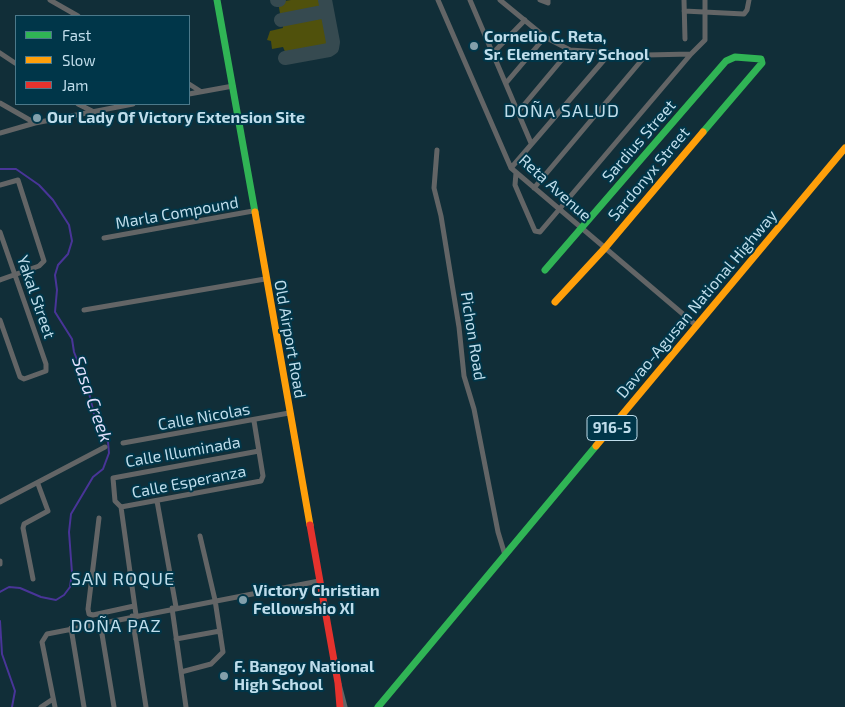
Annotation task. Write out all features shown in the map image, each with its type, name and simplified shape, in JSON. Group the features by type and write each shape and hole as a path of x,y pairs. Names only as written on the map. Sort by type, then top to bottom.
{"street":[{"path":"50,0 76,15"},
{"name":"Old Airport Road","path":"218,0 318,581 338,683 340,707"},
{"name":"Reta Avenue","path":"438,0 511,168 559,211 697,326"},
{"path":"470,0 531,143"},
{"path":"500,0 545,37 570,50 646,55 691,54"},
{"path":"540,0 548,3 548,0"},
{"path":"684,0 685,39"},
{"path":"516,173 515,185 536,232 541,231 691,54 705,40 705,0"},
{"path":"684,11 744,14 749,0"},
{"path":"492,54 524,20"},
{"path":"506,83 545,37"},
{"path":"518,112 570,50"},
{"path":"0,53 15,61"},
{"path":"511,168 610,53"},
{"path":"534,188 646,55"},
{"name":"Sardius Street","path":"545,270 726,60 735,57 760,58 762,63"},
{"name":"Sardonyx Street","path":"555,302 605,248 762,63"},
{"path":"190,85 200,92"},
{"path":"190,94 233,86"},
{"path":"0,103 35,123"},
{"path":"80,105 92,111"},
{"path":"0,133 35,123 118,105"},
{"name":"Pichon Road","path":"437,150 434,188 442,216 459,327 464,376 474,409 498,532 505,555"},
{"name":"Davao-Agusan National Highway","path":"378,707 844,150"},
{"path":"0,184 18,180 44,258 42,264 0,280"},
{"name":"Marla Compound","path":"104,238 253,211"},
{"name":"Yakal Street","path":"0,232 47,369 40,374 22,379 0,320"},
{"path":"84,310 265,279"},
{"name":"Calle Nicolas","path":"123,443 254,421 289,413"},
{"path":"254,421 259,451"},
{"path":"0,502 38,484 105,447"},
{"name":"Calle Illuminada","path":"121,508 115,501 113,478 259,451"},
{"name":"Calle Esperanza","path":"121,508 262,479 259,451"},
{"path":"34,579 23,528 24,524 48,511 38,484"},
{"path":"157,500 174,608 176,639 186,707"},
{"path":"121,508 146,707"},
{"path":"99,518 88,609 89,614 93,616 134,606"},
{"path":"181,672 211,664 223,652 215,600 200,536"},
{"path":"55,707 43,639 47,634 100,622 318,581"},
{"path":"100,622 112,707"},
{"path":"71,628 84,707"},
{"path":"176,639 220,631"},
{"name":"Old Airport Road","path":"338,683 342,689 346,707"},
{"path":"41,707 53,699"}],"shaded area":[{"path":"320,0 322,11 303,13 281,19 278,2"},
{"path":"323,14 329,45 326,49 287,56 283,47 272,49 271,41 267,40 270,31 283,28 282,22 304,20 304,17"}],"waterway":[{"name":"Sasa Creek","path":"0,169 16,169 39,185 53,200 69,225 72,241 68,254 58,265 55,275 57,290 55,312 72,339 74,352 87,385 95,418 108,442 109,453 103,469 93,477 71,514 69,532 72,573 70,587 64,595 56,600 41,597 20,588 9,587 0,592"},
{"name":"Sasa Creek","path":"0,621 2,654 15,691 12,707"}],"taxiway":[{"path":"285,58 332,48 333,42 325,0"},
{"path":"281,20 327,11"}],"traffic: fast":[{"path":"217,0 255,212"},
{"path":"545,270 726,61 735,57 761,59 762,63 703,132"},
{"path":"378,707 596,446"}],"traffic: slow":[{"path":"555,302 605,248 703,132"},
{"path":"596,446 845,148"},
{"path":"255,212 310,525"}],"traffic: jam":[{"path":"310,525 338,683 340,707"}],"place":[{"name":"Cornelio C. Reta, Sr. Elementary School","path":"474,46"},
{"name":"Our Lady Of Victory Extension Site","path":"37,118"},
{"name":"Victory Christian Fellowshio XI","path":"243,600"},
{"name":"F. Bangoy National High School","path":"224,676"}],"district":[{"name":"DOÑA SALUD","path":"562,111"},
{"name":"SAN ROQUE","path":"123,579"},
{"name":"DOÑA PAZ","path":"116,626"}]}
